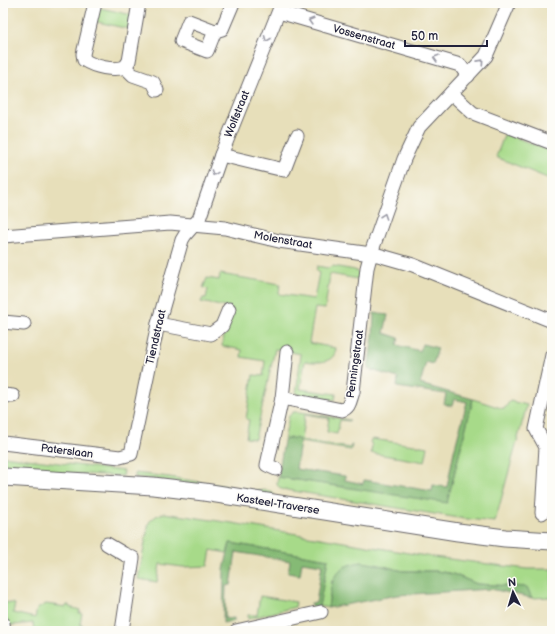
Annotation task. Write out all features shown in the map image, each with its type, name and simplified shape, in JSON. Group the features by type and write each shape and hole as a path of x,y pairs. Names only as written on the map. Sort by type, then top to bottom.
{"main road":[{"name":"Kasteel-Traverse","path":"3,477 153,486 204,492 458,532 505,538 552,541"}],"street":[{"path":"95,3 83,54 84,60 90,64 117,70 125,67 129,61 139,3"},
{"path":"215,31 222,29 233,3"},
{"path":"371,253 404,159 419,127 486,56 509,3"},
{"name":"Vossenstraat","path":"280,7 460,65 468,76"},
{"name":"Wolfstraat","path":"194,225 199,219 221,155 280,7"},
{"path":"125,67 134,75 153,82 157,90"},
{"path":"451,93 473,113 552,143"},
{"path":"221,155 284,170 297,136"},
{"name":"Molenstraat","path":"3,236 170,223 225,228 279,241 371,253 413,265 552,321"},
{"name":"Tiendstraat","path":"130,454 158,324 182,240 194,225"},
{"name":"Penningstraat","path":"282,398 342,410 349,406 353,392 366,273 371,253"},
{"path":"158,324 211,334 222,326 229,309"},
{"path":"3,322 24,324"},
{"path":"276,470 267,464 282,398 287,352"},
{"path":"542,513 549,444 536,429 549,389 552,355"},
{"name":"Paterslaan","path":"3,443 120,457 130,454"},
{"path":"107,544 133,558 122,631"},
{"path":"240,631 321,612"},
{"path":"3,623 4,631"}],"green space":[{"path":"96,7 132,15 129,29 93,21"},
{"path":"505,133 552,152 552,180 496,157"},
{"path":"317,266 328,268 333,266 355,270 359,274 358,279 330,274 325,309 315,308 309,343 336,348 335,353 329,360 320,362 305,361 300,389 336,394 335,400 296,394 301,354 275,349 255,439 246,438 249,420 246,419 253,375 263,376 265,361 241,357 242,350 222,346 230,308 201,302 203,298 206,298 208,289 203,288 207,278 219,280 220,274 280,284 279,294 314,299 319,273 316,271"},
{"path":"374,313 388,315 384,333 399,338 397,345 420,351 422,344 438,348 433,364 426,362 420,384 473,399 447,503 278,477 284,441 289,438 296,438 300,442 296,469 345,476 345,480 363,484 364,480 432,491 433,485 447,487 454,451 467,402 454,399 452,406 444,404 446,394 397,387 398,378 368,369 373,336"},
{"path":"473,399 504,409 510,401 527,405 495,522 459,518 281,489 277,485 278,477 447,502"},
{"path":"293,412 350,420 340,420 337,434 327,432 329,418 305,414 301,440 350,448 352,445 351,450 300,442 299,439 287,439 284,441 289,416"},
{"path":"372,439 428,447 425,462 371,453 372,445 370,442"},
{"path":"3,456 124,471 123,476 3,470"},
{"path":"135,473 256,491 266,490 275,495 135,477"},
{"path":"164,513 426,556 527,569 552,569 552,597 532,598 526,587 477,584 453,574 437,571 403,571 375,564 332,580 328,608 319,606 328,559 230,543 227,553 211,550 208,566 183,567 160,564 157,582 138,579 149,522 156,516"},
{"path":"230,543 328,559 319,606 312,608 311,603 316,603 322,565 302,562 300,575 288,573 290,561 236,552 231,585 226,586 225,619 234,618 234,621 223,623 224,570"},
{"path":"362,562 403,571 437,571 453,574 477,584 527,587 532,598 491,589 397,595 328,608 332,583 335,576 344,567"},
{"path":"260,596 296,602 295,607 248,619 248,615 257,615"},
{"path":"4,602 15,604 13,613 35,618 37,609 46,604 66,607 69,605 69,607 80,610 79,613 82,613 80,625 82,625 82,628 79,627 78,631 34,631 33,623 5,626"}]}
